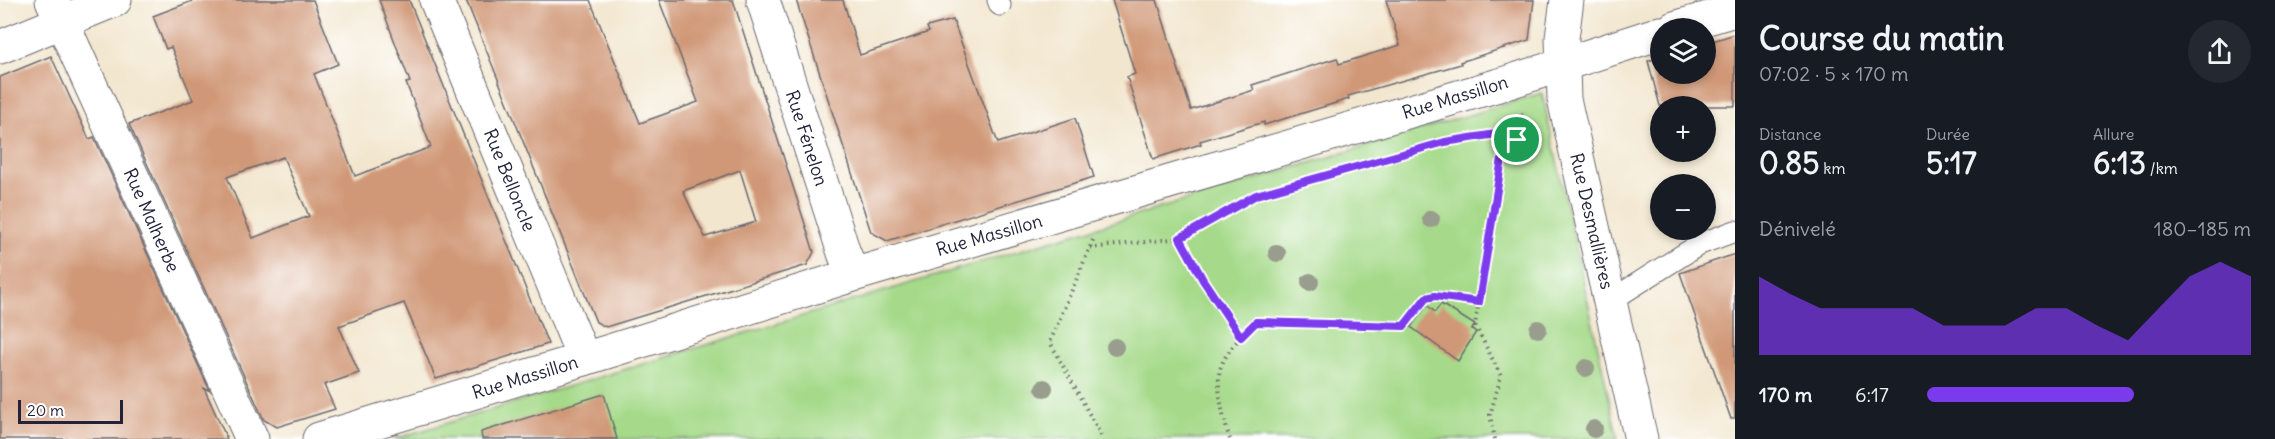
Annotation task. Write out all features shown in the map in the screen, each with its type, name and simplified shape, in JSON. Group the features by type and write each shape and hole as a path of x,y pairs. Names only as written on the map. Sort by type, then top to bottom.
{"street":[{"path":"0,47 57,11 115,0"},
{"name":"Rue Belloncle","path":"436,0 584,359"},
{"name":"Rue Fénelon","path":"763,0 844,253 854,274"},
{"name":"Rue Desmallières","path":"1567,0 1562,38 1564,99 1641,439"},
{"path":"1708,18 1735,10"},
{"name":"Rue Malherbe","path":"57,11 252,439"},
{"name":"Rue Massillon","path":"319,439 854,274 1509,82 1650,36"}],"lane":[{"path":"1610,301 1700,244 1735,231"}],"path":[{"path":"1495,439 1490,416 1501,376 1475,325 1503,152 1564,99"},
{"path":"1300,182 1445,142 1496,134 1517,140"},
{"path":"1090,248 1180,238 1256,195"},
{"path":"1103,439 1050,342 1110,199"},
{"path":"1180,238 1203,280 1241,337"},
{"path":"1230,439 1222,419 1220,371 1235,343 1256,322 1404,326 1426,298 1435,296 1479,302"}],"green space":[{"path":"1542,93 1618,439 394,439"}],"building":[{"path":"195,0 313,0 338,64 314,74 355,176 431,147 406,83 410,82 379,0 409,0 548,344 436,379 404,303 339,326 359,373 324,385 335,409 277,427 264,420 129,124 193,100 171,47 166,49 153,16","holes":["283,157 309,216 253,238 227,177"]},
{"path":"466,0 590,0 640,123 698,102 659,0 733,0 814,252 807,265 606,327 596,322","holes":["740,170 756,222 705,237 683,191"]},
{"path":"796,0 843,0 860,55 929,32 927,27 953,20 998,143 1075,118 1094,177 887,241 871,232"},
{"path":"1112,0 1157,0 1191,110 1254,90 1252,85 1337,58 1339,64 1400,45 1386,0 1534,0 1529,40 1460,62 1461,64 1348,96 1349,99 1264,125 1264,122 1200,141 1201,144 1153,159 1127,77 1135,74"},
{"path":"1735,34 1735,106 1716,106 1716,96 1657,96 1654,84 1716,84 1716,40"},
{"path":"51,56 89,139 94,137 210,391 204,388 227,439 0,439 0,77"},
{"path":"1735,254 1735,418 1731,419 1680,273"},
{"path":"1441,304 1475,325 1472,329 1476,332 1458,361 1411,327 1427,305 1435,312"},
{"path":"604,394 617,439 482,439 481,432"}],"route":[{"path":"1496,134 1517,140 1503,152 1479,302 1435,296 1426,298 1404,326 1256,322 1241,337 1203,280 1180,238 1256,195 1445,142 1496,134"}]}
